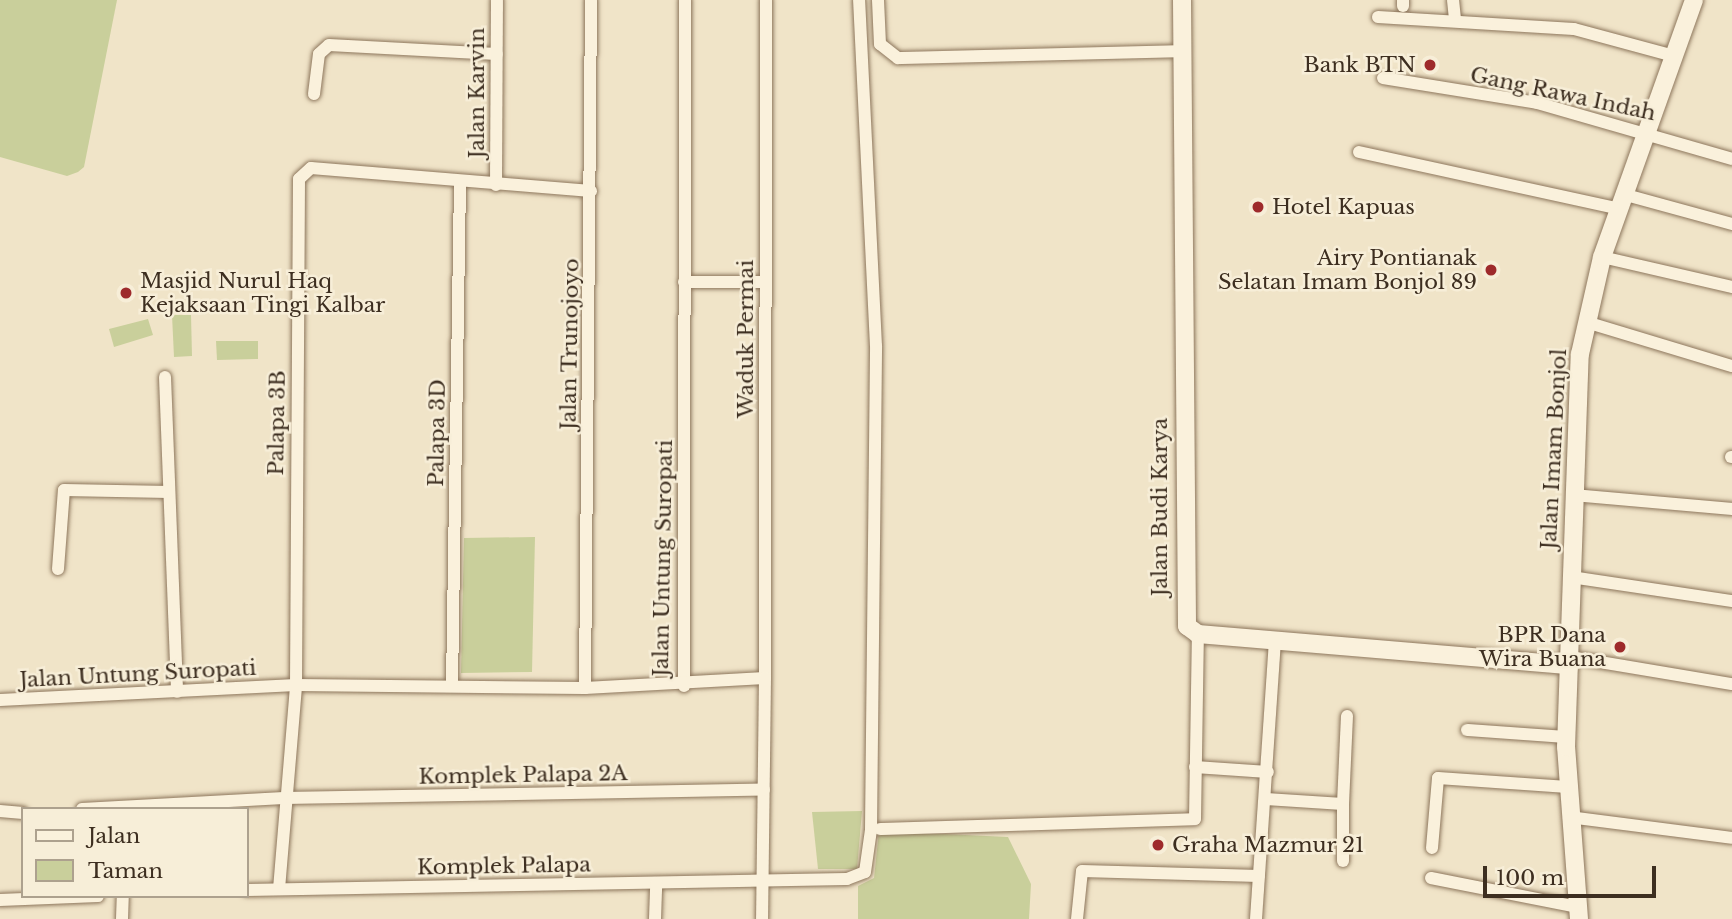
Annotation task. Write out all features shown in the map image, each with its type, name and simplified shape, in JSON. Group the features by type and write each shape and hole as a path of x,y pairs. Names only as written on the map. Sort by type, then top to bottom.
{"street":[{"name":"Jalan Karvin","path":"496,185 497,0"},
{"name":"Jalan Trunojoyo","path":"584,688 591,0"},
{"name":"Jalan Untung Suropati","path":"0,700 296,685 584,688 684,686 685,0"},
{"name":"Waduk Permai","path":"762,919 766,0"},
{"name":"Komplek Palapa","path":"248,891 656,883 762,878 852,879 868,863 876,346 859,0"},
{"path":"878,0 880,44 898,58 1181,51"},
{"name":"Jalan Budi Karya","path":"1182,0 1182,608 1187,626 1198,635"},
{"path":"1453,0 1455,19"},
{"name":"Jalan Imam Bonjol","path":"1578,913 1569,817 1567,737 1573,495 1586,322 1602,257 1694,0"},
{"path":"1378,17 1455,19 1588,31 1674,56"},
{"path":"314,94 319,54 329,46 497,54"},
{"name":"Gang Rawa Indah","path":"1383,78 1646,130 1732,159"},
{"path":"1359,152 1732,224"},
{"name":"Palapa 3B","path":"279,890 284,798 296,685 299,179 312,168 460,181"},
{"path":"460,181 591,191"},
{"name":"Palapa 3D","path":"452,686 460,181"},
{"path":"1602,257 1732,287"},
{"path":"684,282 766,282"},
{"path":"1586,322 1732,366"},
{"path":"165,377 177,692"},
{"path":"58,569 64,490 169,492"},
{"path":"1573,495 1732,509"},
{"path":"1571,577 1732,601"},
{"path":"880,829 1193,820 1198,635 1570,661 1732,684"},
{"path":"1256,919 1275,640"},
{"path":"684,686 765,678"},
{"path":"1343,861 1347,716"},
{"path":"1466,730 1567,737"},
{"path":"1195,767 1268,772"},
{"path":"1432,848 1438,778 1568,787"},
{"name":"Komplek Palapa 2A","path":"119,807 284,798 764,790"},
{"path":"1266,799 1343,804"},
{"path":"0,811 21,813"},
{"path":"1569,817 1732,838"},
{"path":"1077,919 1082,871 1259,876"},
{"path":"1431,878 1578,913"},
{"path":"655,919 656,883"},
{"path":"0,900 49,898"},
{"path":"122,919 123,898"}],"green space":[{"path":"0,0 117,0 84,167 78,172 67,176 0,157"},
{"path":"172,315 191,315 192,356 174,357"},
{"path":"148,319 153,335 114,347 109,329"},
{"path":"216,341 258,341 258,359 217,360"},
{"path":"535,537 532,672 461,673 464,538"},
{"path":"862,811 857,869 818,869 812,812"},
{"path":"879,831 1008,837 1031,884 1029,919 858,919 858,886 874,878"}],"place":[{"name":"Bank BTN","path":"1430,65"},
{"name":"Hotel Kapuas","path":"1258,207"},
{"name":"Airy Pontianak Selatan Imam Bonjol 89","path":"1491,270"},
{"name":"Masjid Nurul Haq Kejaksaan Tingi Kalbar","path":"126,293"},
{"name":"BPR Dana Wira Buana","path":"1620,647"},
{"name":"Graha Mazmur 21","path":"1158,845"}]}
